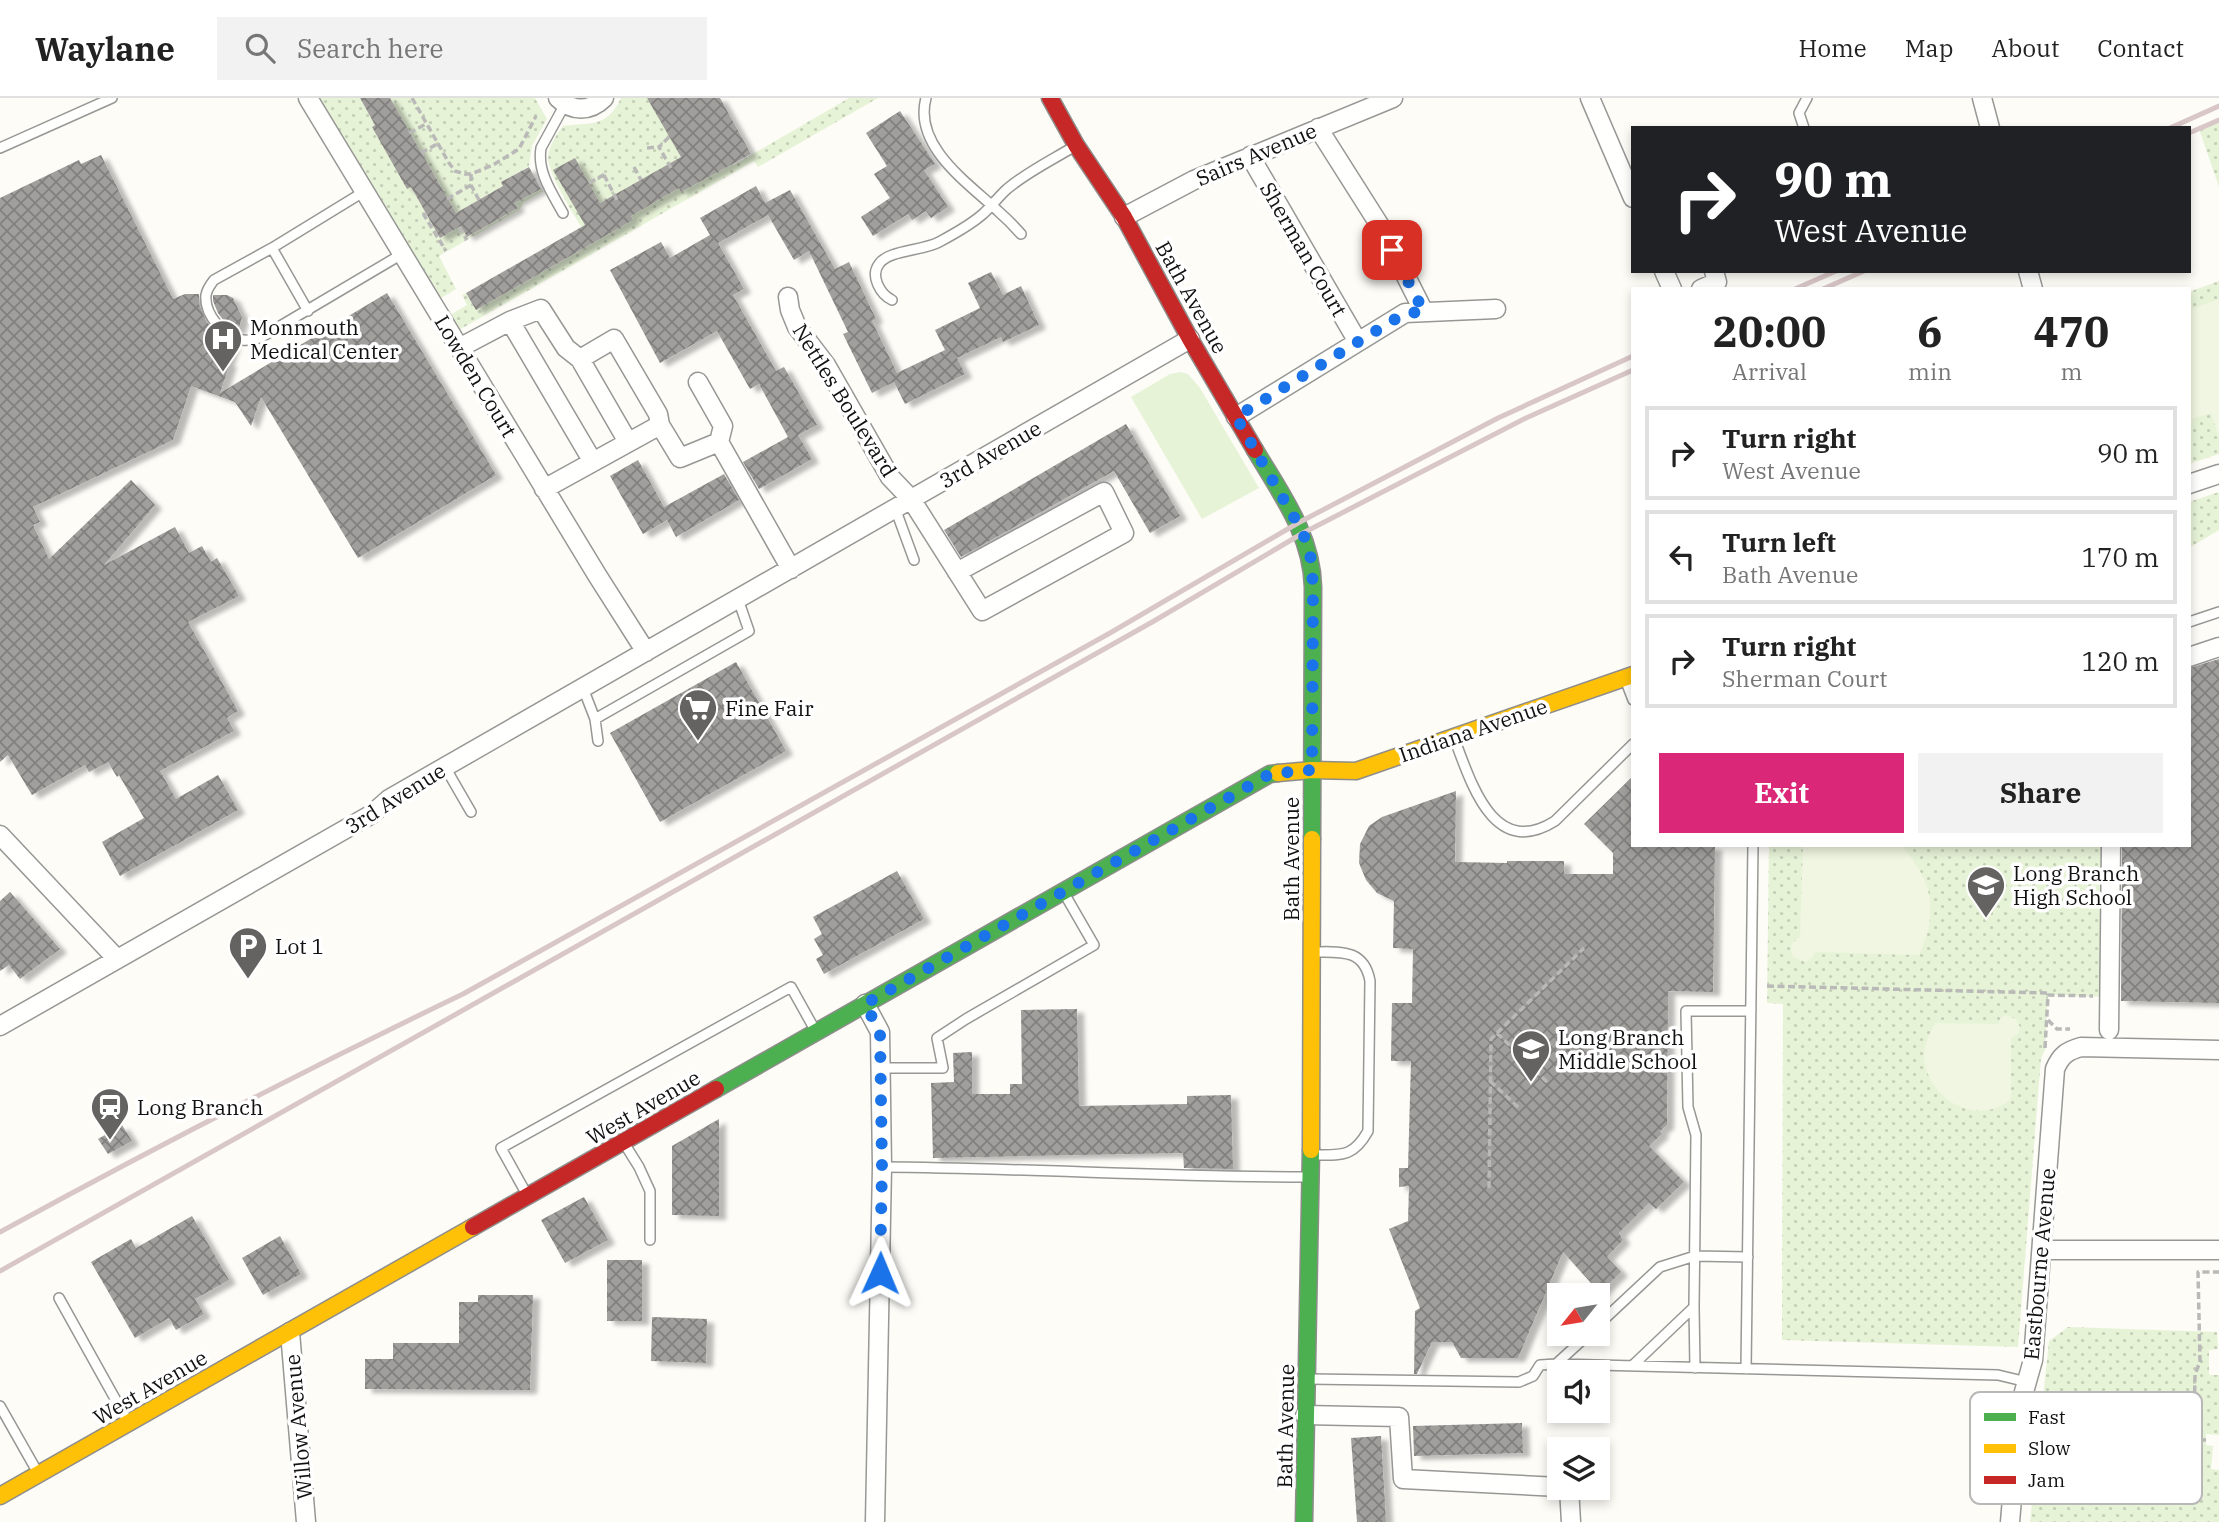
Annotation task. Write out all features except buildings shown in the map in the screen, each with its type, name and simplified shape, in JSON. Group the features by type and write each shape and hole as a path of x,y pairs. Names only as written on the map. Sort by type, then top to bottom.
{"street":[{"name":"Lowden Court","path":"308,98 544,489 646,652"},
{"path":"562,101 575,109 588,108 604,98"},
{"name":"Bath Avenue","path":"1050,98 1076,145 1124,217 1190,339 1303,533 1311,559 1311,1177 1304,1522"},
{"name":"Sairs Avenue","path":"1124,217 1194,180 1392,98"},
{"path":"1590,98 1631,193"},
{"path":"1982,98 1989,126"},
{"path":"1318,128 1382,229 1424,312"},
{"name":"Sherman Court","path":"1250,156 1358,342"},
{"path":"1706,287 1717,282 1715,273"},
{"name":"Nettles Boulevard","path":"788,297 797,327 826,365 903,504 957,572 982,611 1124,533 1104,492 957,572"},
{"path":"459,348 510,321 541,309 565,348 580,359 628,442"},
{"path":"1236,417 1405,313 1496,309"},
{"path":"510,321 593,462"},
{"path":"580,359 614,339 680,457 719,442"},
{"name":"3rd Avenue","path":"0,1026 372,814 389,799 1190,339"},
{"path":"698,382 723,426 719,442 790,569"},
{"path":"544,489 660,425"},
{"path":"2191,483 2219,474"},
{"path":"2191,656 2219,647"},
{"name":"Indiana Avenue","path":"1312,770 1356,771 1629,676"},
{"name":"West Avenue","path":"0,1496 1270,774 1312,770"},
{"path":"0,835 117,959"},
{"path":"2111,847 2108,1038 2219,1050"},
{"path":"865,1004 880,1032 881,1068 882,1167 875,1522"},
{"name":"Eastbourne Avenue","path":"2024,1392 2033,1360 2055,1069 2060,1056 2070,1050 2108,1038"},
{"path":"2042,1250 2219,1250"},
{"name":"Willow Avenue","path":"290,1332 306,1522"},
{"path":"1305,1415 1399,1418 1403,1479 1547,1486"},
{"path":"1570,1500 1571,1522"},
{"name":"Eastbourne Avenue","path":"2010,1522 2012,1504"}],"lane":[{"path":"0,148 112,98"},
{"path":"926,98 923,119 938,149 955,174 1021,234"},
{"path":"1803,126 1799,113 1807,98"},
{"path":"562,101 540,156 542,173 563,213"},
{"path":"892,300 882,292 876,279 881,261 894,254 937,243 972,223 1013,185 1076,145"},
{"path":"365,191 214,280 205,298 217,326 233,338 245,341 260,338 402,254"},
{"path":"272,247 308,311"},
{"path":"903,504 914,559"},
{"path":"595,719 749,631 738,599"},
{"path":"2191,621 2219,612"},
{"path":"583,688 595,719 598,741"},
{"path":"1454,736 1472,784 1491,817 1514,830 1530,832 1555,821 1631,746"},
{"path":"445,767 471,812"},
{"path":"1746,1369 1753,847"},
{"path":"881,1068 943,1068 937,1038 1094,945 1063,891"},
{"path":"1311,1155 1343,1155 1354,1151 1368,1131 1370,981 1368,970 1361,960 1352,955 1343,952 1312,952"},
{"path":"528,1196 501,1147 791,986 816,1032"},
{"path":"1695,1368 1696,1135 1688,1107 1686,1011 1751,1011"},
{"path":"623,1142 639,1167 650,1192 650,1240"},
{"path":"882,1167 981,1167 1234,1177 1311,1177"},
{"path":"1610,1314 1660,1267 1695,1256 1748,1256"},
{"path":"59,1298 129,1423"},
{"path":"1632,1366 1694,1307"},
{"path":"1560,1360 1576,1346"},
{"path":"1307,1379 1518,1382 1533,1376 1540,1365 1547,1365"},
{"path":"1610,1365 1998,1375 2027,1382"},
{"path":"0,1406 39,1474"}],"path":[{"path":"412,98 455,171 471,174 493,165 519,149 536,116"},
{"path":"409,133 426,124"},
{"path":"647,148 659,147 669,137"},
{"path":"421,153 437,144"},
{"path":"659,147 671,169"},
{"path":"634,167 641,180"},
{"path":"471,174 471,185 479,200"},
{"path":"589,183 607,175 607,182 617,200"},
{"path":"447,199 471,185"},
{"path":"426,214 424,215 446,251"},
{"path":"459,227 467,240"},
{"path":"1489,1188 1491,1039 1584,948"},
{"path":"1767,986 2109,996"},
{"path":"2045,1050 2048,995"},
{"path":"2047,1018 2057,1029 2070,1029"},
{"path":"1497,1033 1547,1082"},
{"path":"1490,1081 1519,1108"},
{"path":"2195,1392 2195,1374 2200,1362 2198,1272 2219,1272"}],"green space":[{"path":"320,98 360,98 375,125 372,127 440,238 461,226 468,237 518,208 515,203 541,189 543,191 524,202 519,210 439,256 456,289 441,298"},
{"path":"390,98 535,98 547,119 532,146 529,166 502,182 503,186 456,213"},
{"path":"621,98 712,98 699,106 734,165 849,98 878,98 758,167 754,161 459,330 450,315 467,305 462,295 466,293 476,310 581,250 578,243 588,237 557,185 549,164 549,152 563,126 589,124 603,119"},
{"path":"2219,120 2219,187 2199,129"},
{"path":"2219,281 2219,454 2191,463 2191,291"},
{"path":"2219,299 2219,438 2211,413 2191,419 2191,309"},
{"path":"1170,374 1188,374 1200,388 1259,488 1202,519 1131,397"},
{"path":"2219,492 2219,530 2191,547 2191,501"},
{"path":"1769,847 2111,847 2109,997 2048,995 2018,1347 1782,1340 1783,1004 1767,1003"},
{"path":"1803,847 1903,847 1912,858 1926,884 1931,910 1919,955 1815,952 1806,962 1793,957 1791,950 1792,943 1800,937"},
{"path":"2006,1015 2016,1019 2020,1027 2018,1034 2011,1038 2011,1099 1983,1111 1954,1104 1942,1095 1926,1070 1924,1054 1935,1023 1998,1024"},
{"path":"2068,1327 2217,1332 2218,1349 2209,1350 2209,1375 2219,1375 2219,1435 2206,1434 2206,1445 2213,1446 2211,1469 2219,1470 2219,1522 2030,1522 2032,1504 2202,1504 2202,1392 2044,1392 2049,1341"}],"railway":[{"path":"2174,126 2219,106"},
{"path":"2191,132 2219,120"},
{"path":"1800,287 1831,273"},
{"path":"1828,287 1859,273"},
{"path":"0,1232 230,1110 463,994 1110,633 1298,523 1498,418 1631,357"},
{"path":"0,1271 1154,621 1303,533 1526,418 1631,371"}],"traffic: fast":[{"path":"1255,450 1285,499 1301,532 1311,568 1312,839"},
{"path":"716,1089 1270,774 1278,773"},
{"path":"1304,1522 1311,1150"}],"traffic: slow":[{"path":"1278,773 1312,770 1356,771 1631,676"},
{"path":"1311,1150 1312,839"},
{"path":"0,1496 473,1227"}],"traffic: jam":[{"path":"1050,98 1076,145 1124,217 1190,339 1255,450"},
{"path":"473,1227 716,1089"}],"place":[{"name":"Monmouth Medical Center","path":"223,373"},
{"name":"Fine Fair","path":"698,742"},
{"name":"Long Branch High School","path":"1986,919"},
{"name":"Lot 1","path":"248,980"},
{"name":"Long Branch Middle School","path":"1531,1083"},
{"name":"Long Branch","path":"110,1141"}],"route":[{"path":"880,1273 880,1032 865,1004 1270,774 1312,770 1311,559 1303,533 1236,417 1405,313 1424,312 1392,250"}]}
